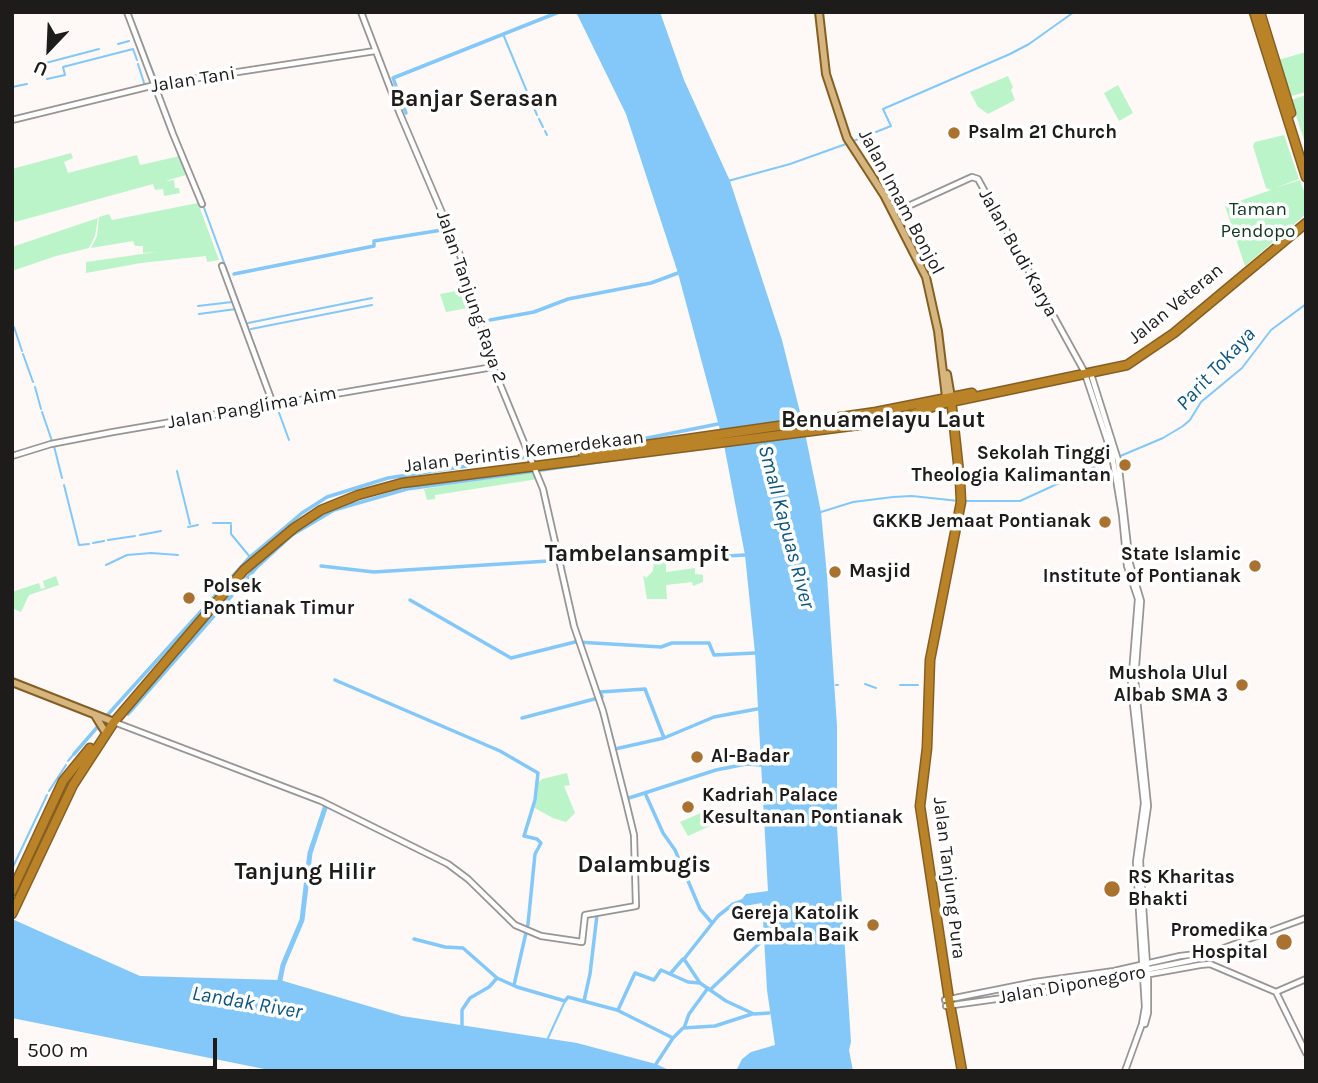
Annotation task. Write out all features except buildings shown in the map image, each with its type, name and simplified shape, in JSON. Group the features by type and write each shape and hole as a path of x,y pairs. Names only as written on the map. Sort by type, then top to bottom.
{"highway":[{"path":"1254,12 1306,177"},
{"path":"1260,12 1306,159"},
{"name":"Jalan Veteran","path":"949,400 1134,362 1174,333 1306,221"},
{"name":"Jalan Perintis Kemerdekaan","path":"628,453 949,400"},
{"name":"Jalan Perintis Kemerdekaan","path":"108,720 139,690 244,570 294,528 321,510 390,485 534,463 867,424 907,416 949,400"},
{"name":"Jalan Tanjung Pura","path":"949,400 959,496 930,660 927,748 920,806 947,1002 960,1071"},
{"path":"12,914 21,883 63,781 104,730 108,720"},
{"path":"12,891 21,883 108,720"}],"main road":[{"name":"Jalan Imam Bonjol","path":"819,12 826,74 849,142 876,181 926,277 949,400"},
{"path":"12,682 108,720"},
{"path":"93,715 101,721 104,730"}],"street":[{"path":"127,12 202,204"},
{"name":"Jalan Tanjung Raya 2","path":"108,720 321,801 448,864 468,879 511,922 526,930 554,939 582,942 585,915 636,906 634,835 599,698 579,642 534,463 493,367 460,255 361,12"},
{"name":"Jalan Tani","path":"12,120 157,84 375,51"},
{"name":"Jalan Budi Karya","path":"893,212 972,177 976,178 1087,372"},
{"path":"222,266 275,404"},
{"name":"Jalan Panglima Aim","path":"12,456 45,445 86,437 493,367"},
{"path":"1087,372 1115,457 1127,569 1138,599 1133,679 1145,799 1136,862 1145,969 1143,1019 1126,1071"},
{"path":"1145,969 1213,952 1306,918"},
{"path":"947,1002 978,993 1114,975 1208,957 1213,952"},
{"path":"1208,957 1210,964 1276,992 1306,1053"},
{"name":"Jalan Diponegoro","path":"947,1002 979,1000 1145,969 1210,964"},
{"path":"1276,992 1306,979"},
{"path":"978,993 979,1000"}],"green space":[{"path":"1306,52 1306,92 1291,96 1278,60"},
{"path":"1008,76 1015,100 988,114 978,107 970,92"},
{"path":"1118,85 1133,113 1119,121 1104,93"},
{"path":"1306,95 1306,146 1291,100"},
{"name":"Taman Pendopo","path":"1284,135 1299,179 1275,188 1300,180 1306,197 1306,214 1245,266 1225,206 1271,190 1266,188 1253,146 1255,142"},
{"path":"71,153 73,158 64,162 68,173 137,155 140,165 180,156 186,175 165,181 174,180 175,188 179,188 180,193 164,196 163,189 155,190 153,184 15,222 12,217 12,169"},
{"path":"198,203 219,260 207,262 206,256 141,263 86,273 86,262 156,252 143,253 143,246 135,246 133,241 91,248 97,236 99,217 109,214 112,220"},
{"path":"98,218 95,236 89,248 12,271 12,247"},
{"path":"468,289 473,307 446,312 440,294"},
{"path":"536,471 538,479 435,495 435,499 427,500 424,489"},
{"path":"654,559 666,559 666,572 695,568 695,574 703,575 703,582 693,586 692,582 666,585 667,599 647,599 643,575 646,578 653,571"},
{"path":"56,576 59,585 29,595 21,612 12,608 12,592 39,583 41,589 45,588 43,581"},
{"path":"567,773 570,785 564,786 575,813 566,822 533,807 537,800 538,783 542,779"},
{"path":"703,812 710,826 688,836 680,822"}],"water":[{"name":"Small Kapuas River","path":"576,12 660,12 684,80 730,181 782,340 821,512 837,726 837,827 851,1042 849,1050 853,1071 736,1071 742,1059 751,1052 775,1045 767,990 762,903 733,908 731,903 742,899 746,894 768,891 755,653 745,555 724,445 678,273 626,114"},
{"name":"Landak River","path":"12,919 140,976 280,980 402,1016 577,1043 656,1064 671,1071 274,1071 12,1018"}],"waterway":[{"path":"130,12 157,82"},
{"path":"406,113 393,78 559,12"},
{"path":"851,142 891,126 883,109 1010,54 1074,12"},
{"path":"503,34 530,99"},
{"path":"118,44 129,41"},
{"path":"38,65 99,49"},
{"path":"47,79 65,75 63,67 133,49 137,60"},
{"path":"138,64 145,86"},
{"path":"12,87 27,84"},
{"path":"532,103 537,115"},
{"path":"539,119 543,127"},
{"path":"174,130 184,154"},
{"path":"545,131 547,135"},
{"path":"728,181 790,164 846,144"},
{"path":"203,205 289,440"},
{"path":"234,274 374,246 374,241 448,229"},
{"path":"490,320 534,312 568,299 651,283 678,273"},
{"path":"248,323 372,298"},
{"path":"198,306 232,302"},
{"name":"Parit Tokaya","path":"1118,457 1163,438 1183,426 1201,402 1242,368 1271,330 1306,304"},
{"path":"251,329 372,305"},
{"path":"199,314 236,309"},
{"path":"14,327 22,351"},
{"path":"23,354 33,382"},
{"path":"35,387 41,409"},
{"path":"42,412 52,441"},
{"path":"102,721 250,557 302,513 327,497 388,478 632,441 718,424"},
{"path":"54,446 62,478"},
{"path":"128,714 256,568 292,535 334,510 407,489 627,458"},
{"name":"Parit Tokaya","path":"964,501 1020,501 1110,460"},
{"path":"177,471 190,524"},
{"path":"64,485 79,545 89,544"},
{"name":"Parit Tokaya","path":"821,512 853,502 893,497 912,496 959,501"},
{"path":"213,523 231,523"},
{"path":"188,527 198,525"},
{"path":"231,525 231,534 250,557"},
{"path":"140,535 161,531"},
{"path":"108,540 135,536"},
{"path":"93,543 104,541"},
{"path":"106,565 127,555 178,555"},
{"path":"321,566 374,572 596,558 614,561 660,555 673,559 745,555"},
{"path":"410,600 511,658 579,641"},
{"path":"577,642 661,647 672,643 709,643 714,655 755,653"},
{"path":"335,680 500,751 538,773 535,800 524,836 537,839 541,843 535,854 528,924 514,985"},
{"path":"865,684 876,688"},
{"path":"900,685 918,685"},
{"path":"522,718 602,697 600,692 645,689 664,738 714,717 757,709"},
{"path":"74,754 100,724"},
{"path":"610,731 615,749 664,738"},
{"path":"68,761 74,754"},
{"path":"629,798 716,770 746,764 761,765"},
{"path":"49,791 66,765"},
{"path":"645,793 663,833 675,850 700,909 712,923"},
{"path":"12,869 47,795"},
{"path":"280,980 283,965 302,920 310,853 326,805"},
{"path":"700,983 684,959 718,916 732,905"},
{"path":"584,1001 597,915"},
{"path":"414,939 445,947 463,948 497,978 517,987 565,1001 568,997 617,1010 673,1038"},
{"path":"711,989 763,940"},
{"path":"670,974 683,959"},
{"path":"618,1010 635,973 654,980 661,970 688,982 700,983 726,1001 754,1014 769,1013"},
{"path":"462,1027 462,1010 470,998 489,987 497,978"},
{"path":"684,1028 689,1014 708,988"},
{"path":"548,1038 565,1001"},
{"path":"656,1064 683,1028 715,1026 752,1014"}],"place":[{"name":"Psalm 21 Church","path":"954,133"},
{"name":"Sekolah Tinggi Theologia Kalimantan","path":"1125,465"},
{"name":"GKKB Jemaat Pontianak","path":"1105,522"},
{"name":"State Islamic Institute of Pontianak","path":"1255,566"},
{"name":"Masjid","path":"835,572"},
{"name":"Polsek Pontianak Timur","path":"189,598"},
{"name":"Mushola Ulul Albab SMA 3","path":"1242,685"},
{"name":"Al-Badar","path":"697,757"},
{"name":"Kadriah Palace Kesultanan Pontianak","path":"688,807"},
{"name":"RS Kharitas Bhakti","path":"1112,889"},
{"name":"Gereja Katolik Gembala Baik","path":"873,925"},
{"name":"Promedika Hospital","path":"1284,942"}],"district":[{"name":"Banjar Serasan","path":"474,99"},
{"name":"Benuamelayu Laut","path":"883,420"},
{"name":"Tambelansampit","path":"637,554"},
{"name":"Dalambugis","path":"644,865"},
{"name":"Tanjung Hilir","path":"305,872"}]}
